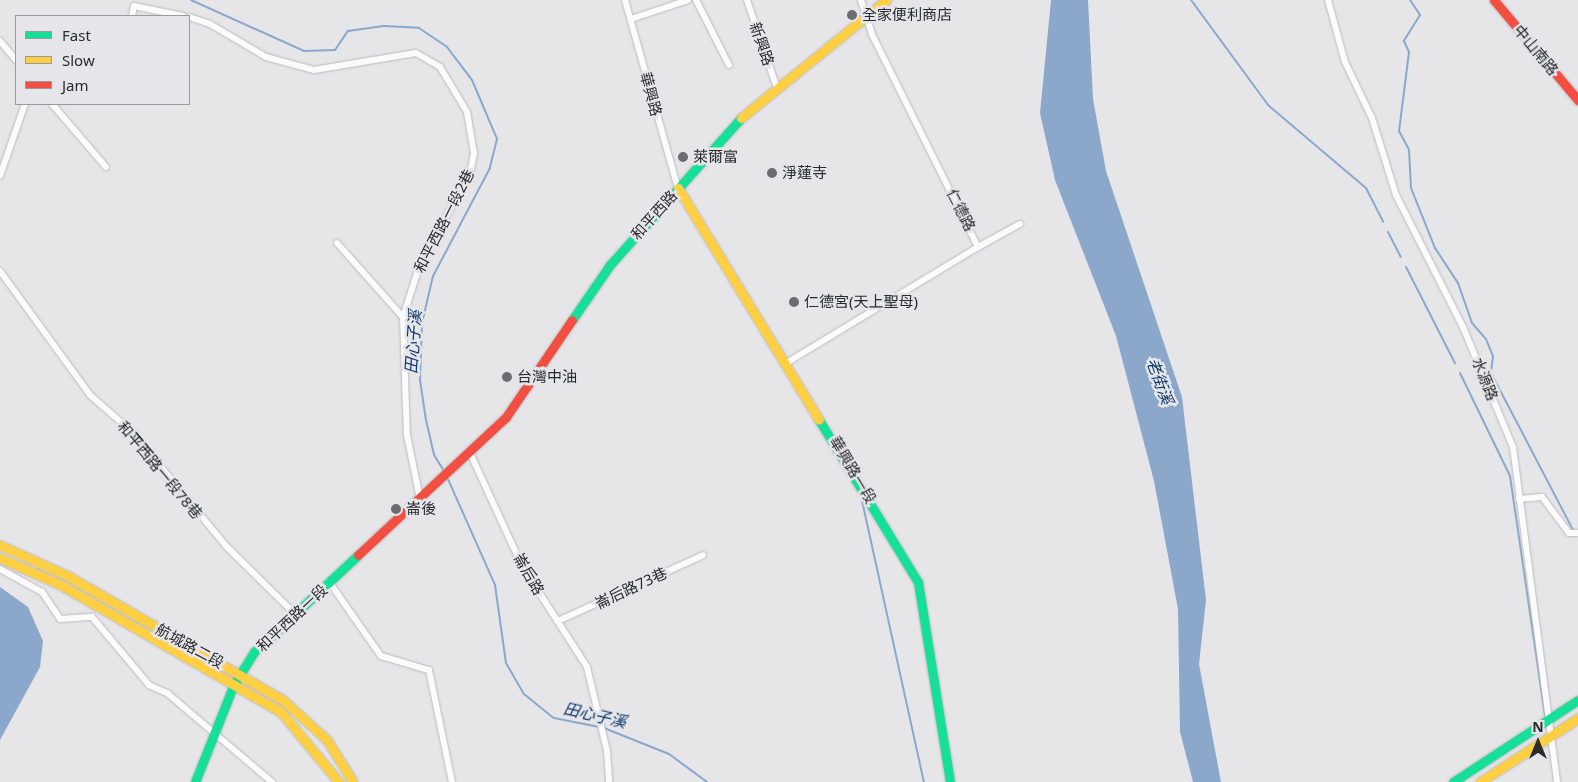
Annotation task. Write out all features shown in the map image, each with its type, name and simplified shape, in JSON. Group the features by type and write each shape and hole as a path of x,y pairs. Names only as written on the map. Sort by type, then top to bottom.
{"street":[{"name":"華興路","path":"625,0 678,188"},
{"path":"630,19 688,0"},
{"path":"696,0 729,65"},
{"name":"新興路","path":"747,0 777,88"},
{"name":"仁德路","path":"788,362 978,247 864,16 861,0"},
{"name":"和平西路","path":"434,487 471,455 530,385 610,265 743,116 886,0"},
{"name":"水源路","path":"1328,0 1345,62 1372,118 1396,195 1464,327 1513,447 1557,782"},
{"name":"中山南路","path":"1494,0 1578,100"},
{"path":"132,15 134,6 178,15"},
{"name":"和平西路一段2巷","path":"190,17 280,62 314,70 416,53 428,58 447,78 470,120 474,163 420,264 404,317 407,435 421,500"},
{"path":"0,41 15,59"},
{"path":"0,176 25,105"},
{"path":"53,105 106,168"},
{"name":"華興路一段","path":"678,188 788,362 918,582 950,782"},
{"path":"978,247 1020,224"},
{"path":"337,243 404,317"},
{"name":"和平西路一段78巷","path":"0,271 90,395 131,432 226,546 295,614"},
{"name":"崙后路","path":"471,455 522,566 560,620 594,688 607,750 609,782"},
{"name":"和平西路一段","path":"194,782 234,684 254,652 434,487"},
{"path":"1519,499 1542,497 1570,533 1578,533"},
{"name":"航城路二段","path":"0,545 68,576 283,700 326,740 353,782"},
{"name":"崙后路73巷","path":"560,620 702,555"},
{"name":"航城路二段","path":"0,558 61,585 281,712 306,737 339,782"},
{"path":"0,569 42,592 60,619 92,617 149,685 166,693 213,736 272,782"},
{"path":"330,583 381,656 429,670 452,782"},
{"path":"1453,782 1578,700"},
{"path":"1480,782 1578,718"}],"water":[{"name":"老街溪","path":"1051,0 1088,0 1093,99 1106,171 1182,397 1206,600 1199,664 1221,782 1193,782 1180,732 1178,609 1154,481 1116,336 1055,180 1040,113"},
{"path":"0,587 28,607 43,641 40,667 0,740"}],"waterway":[{"name":"田心子溪","path":"191,0 304,51 335,50 348,31 384,26 419,28 447,47 472,80 497,139 490,168 433,276 422,323 420,380 434,455 444,471"},
{"path":"1191,0 1268,105 1366,188 1383,222"},
{"path":"1410,0 1420,15 1404,41 1409,52 1399,131 1409,150 1411,188 1435,248 1458,283 1472,323 1486,339 1493,356 1491,373 1573,530"},
{"path":"1388,232 1401,257"},
{"path":"1406,267 1455,363"},
{"path":"1460,373 1510,476 1545,715"},
{"name":"田心子溪","path":"447,477 495,585 506,663 524,694 554,718 599,727"},
{"path":"861,496 924,782"},
{"name":"田心子溪","path":"604,728 669,754 707,782"}],"traffic: fast":[{"path":"572,320 610,265 741,118"},
{"path":"819,420 918,582 950,782"},
{"path":"195,782 234,684 254,652 358,555"},
{"path":"1453,782 1578,700"}],"traffic: slow":[{"path":"741,118 886,0"},
{"path":"678,188 819,420"},
{"path":"0,545 68,576 283,700 327,740 353,782"},
{"path":"0,558 61,585 281,712 339,782"},
{"path":"1480,782 1578,718"}],"traffic: jam":[{"path":"1494,0 1578,100"},
{"path":"358,555 506,417 572,320"}],"place":[{"name":"全家便利商店","path":"852,15"},
{"name":"萊爾富","path":"683,157"},
{"name":"淨蓮寺","path":"772,173"},
{"name":"仁德宮(天上聖母)","path":"794,302"},
{"name":"台灣中油","path":"507,377"},
{"name":"崙後","path":"396,509"}]}
